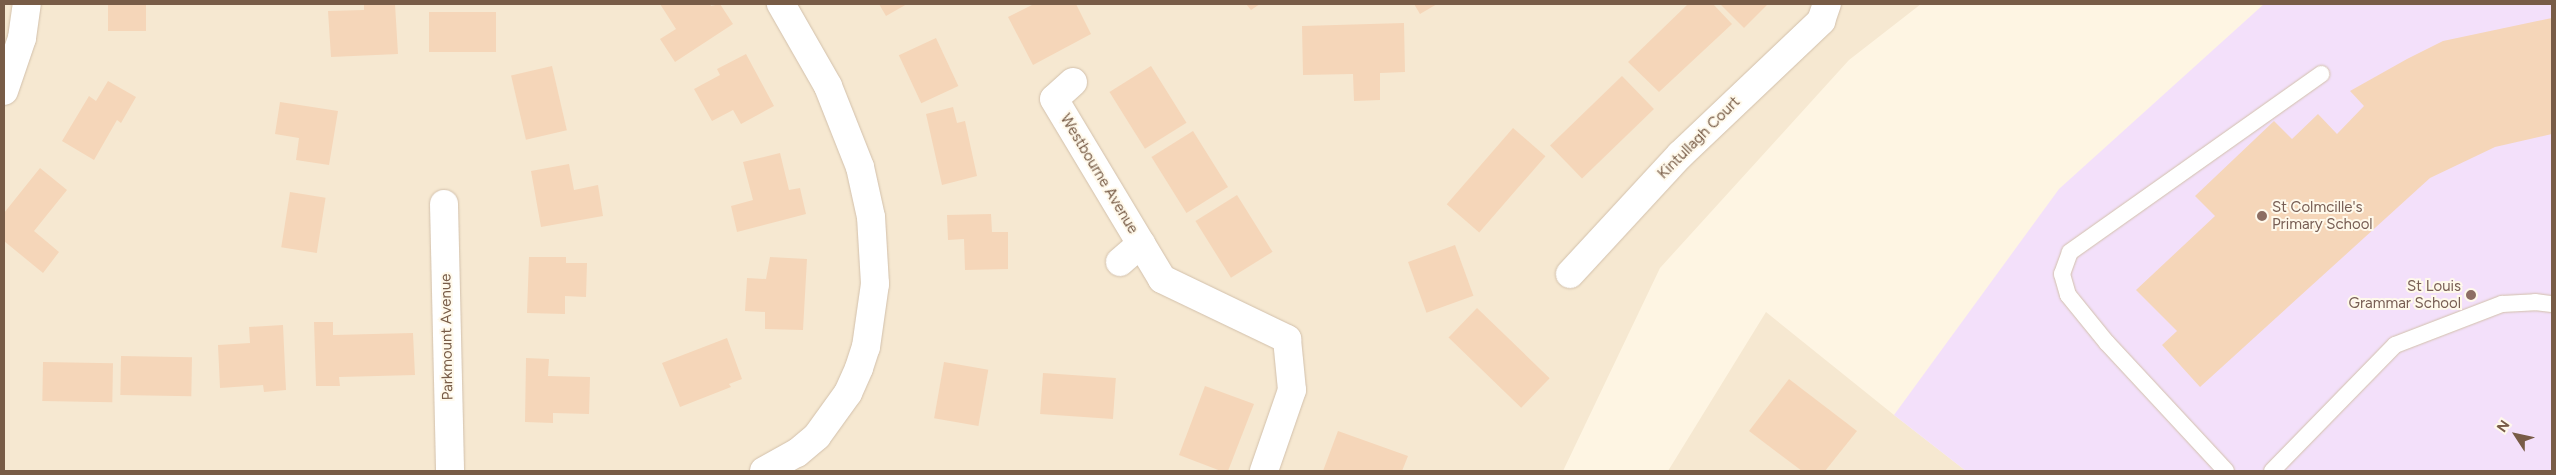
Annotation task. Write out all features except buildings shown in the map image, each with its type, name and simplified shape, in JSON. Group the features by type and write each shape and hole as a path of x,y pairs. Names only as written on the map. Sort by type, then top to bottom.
{"street":[{"path":"4,90 22,38 27,4"},
{"path":"764,471 797,453 817,436 848,393 860,368 866,347 875,284 874,242 866,190 860,167 825,80 781,4"},
{"name":"Kintullagh Court","path":"1570,274 1680,155 1821,21 1827,4"},
{"name":"Westbourne Avenue","path":"1072,82 1054,99 1162,279 1287,339 1292,390 1264,471"},
{"name":"Parkmount Avenue","path":"444,204 450,471"},
{"name":"Westbourne Avenue","path":"1120,262 1141,244"}],"lane":[{"path":"2226,471 2107,343 2068,295 2062,274 2070,252 2321,74"},
{"path":"2272,471 2395,345 2502,304 2535,302 2552,304"}],"shaded area":[{"path":"4,4 1921,4 1849,60 1660,268 1563,471 4,471"},
{"name":"St Colmcille's Primary School","path":"2264,4 2552,4 2552,471 1966,471 1894,415 2059,189"},
{"path":"1766,312 1894,415 1966,471 1668,471"}],"place":[{"name":"St Colmcille's Primary School","path":"2262,216"},
{"name":"St Louis Grammar School","path":"2471,295"}]}
